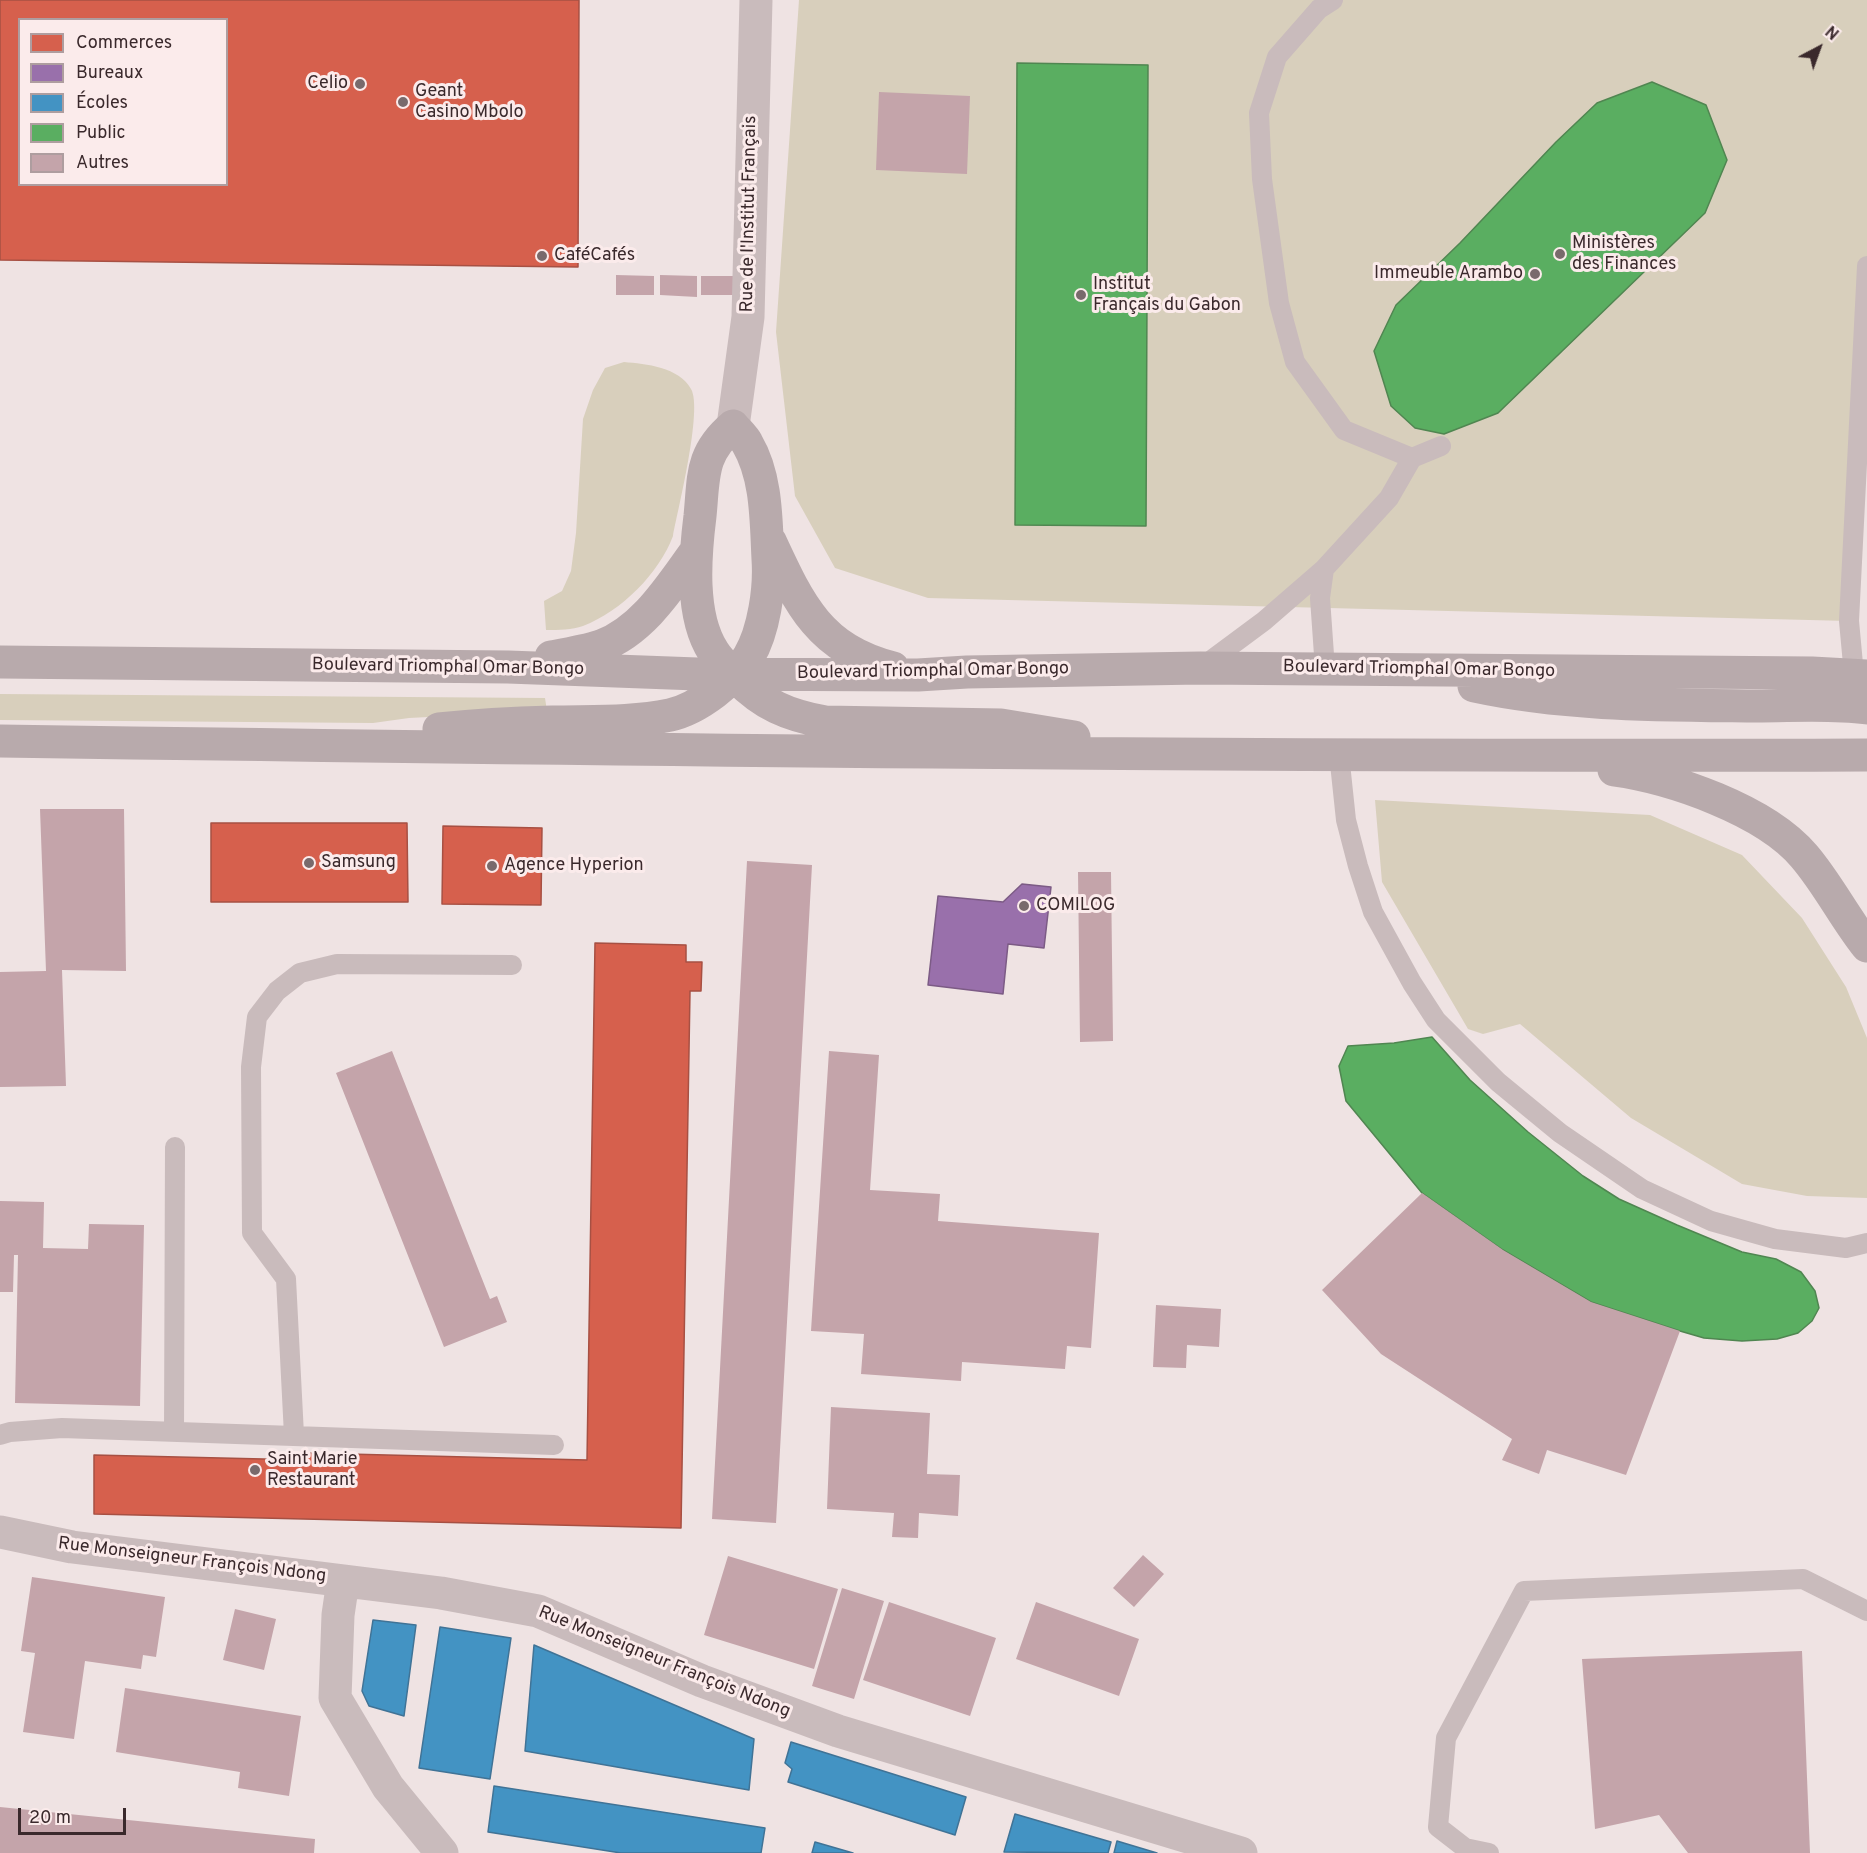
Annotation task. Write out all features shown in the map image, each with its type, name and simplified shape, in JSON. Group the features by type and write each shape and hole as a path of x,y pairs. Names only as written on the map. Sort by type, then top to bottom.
{"main road":[{"path":"321,744 485,724 604,722 673,714 714,694 734,675 749,657 760,632 765,609 768,565 764,498 757,464 747,442 732,426 717,439 705,464 696,551 696,586 706,635 713,651 734,675 752,693 775,708 825,722 1001,725 1087,739 1134,753"},
{"path":"767,534 796,595 808,614 831,639 856,655 918,675"},
{"path":"508,667 592,648 613,640 656,605 696,551"},
{"name":"Boulevard Triomphal Omar Bongo","path":"0,662 508,667 734,675 918,675 1200,668 1861,675"},
{"path":"1413,671 1498,692 1541,698 1600,702 1867,708"},
{"path":"0,741 550,749 1511,757 1867,755"},
{"path":"1511,757 1650,777 1708,796 1747,814 1788,838 1820,875 1867,946"}],"street":[{"name":"Rue de l'Institut Français","path":"732,426 748,317 756,0"},
{"name":"Rue Monseigneur François Ndong","path":"0,1532 72,1547 441,1593 538,1611 702,1681 838,1731 1241,1853"},
{"path":"342,1581 338,1615 335,1698 388,1787 442,1853"}],"lane":[{"path":"1333,0 1319,9 1277,57 1259,113 1262,179 1279,303 1295,362 1344,430 1412,458"},
{"path":"1861,675 1849,621 1867,266"},
{"path":"1200,668 1264,621 1324,569 1389,498 1412,458 1441,446"},
{"path":"1324,569 1320,598 1326,669"},
{"path":"1339,754 1346,820 1373,912 1412,983 1436,1020 1498,1082 1560,1133 1642,1189 1711,1221 1775,1239 1846,1248 1867,1243"},
{"path":"294,1435 286,1279 252,1233 251,1067 257,1017 277,991 300,973 337,963 512,965"},
{"path":"174,1432 175,1147"},
{"path":"0,1435 10,1432 62,1428 554,1445"},
{"path":"1489,1853 1465,1848 1438,1827 1446,1738 1524,1591 1803,1579 1867,1611"}],"shaded area":[{"path":"799,0 1867,0 1867,266 1849,621 928,598 835,568 795,496 776,332"},
{"path":"624,362 670,371 686,382 691,389 694,400 692,437 673,536 659,564 649,577 612,611 579,627 546,630 544,601 562,591 571,571 576,533 583,419 593,390 605,368"},
{"path":"0,694 545,698 547,711 409,718 373,723 0,720"},
{"path":"1375,800 1650,815 1742,855 1802,918 1846,987 1867,1038 1867,1198 1807,1196 1742,1184 1631,1118 1520,1024 1483,1034 1468,1029 1382,882"}],"building: Commerces":[{"name":"Geant Casino Mbolo","path":"0,0 579,0 578,267 0,260"},
{"name":"Samsung","path":"211,823 407,823 408,902 211,902"},
{"name":"Agence Hyperion","path":"443,826 542,828 541,905 442,904"},
{"path":"595,943 686,945 686,962 702,962 701,991 690,991 681,1528 94,1514 94,1455 306,1460 307,1453 587,1460"}],"building: Bureaux":[{"path":"1022,884 1051,887 1044,948 1008,944 1003,994 928,985 938,896 1003,902"}],"building: Écoles":[{"path":"373,1620 416,1625 404,1716 369,1706 362,1691"},
{"path":"440,1627 511,1638 490,1779 419,1768"},
{"path":"534,1645 754,1739 749,1790 525,1751"},
{"path":"791,1742 966,1797 955,1835 788,1782 792,1769 785,1763"},
{"path":"494,1786 765,1828 761,1853 621,1853 488,1832"},
{"path":"1015,1814 1111,1842 1108,1853 1004,1852"},
{"path":"1117,1841 1157,1853 1114,1853"},
{"path":"815,1842 853,1853 812,1853"}],"building: Public":[{"name":"Institut Français du Gabon","path":"1017,63 1148,65 1146,526 1015,525"},
{"name":"Immeuble Arambo","path":"1652,82 1706,105 1727,160 1705,213 1498,413 1444,434 1415,428 1391,406 1374,351 1396,305 1597,103"},
{"path":"1432,1037 1470,1080 1528,1132 1583,1176 1619,1199 1742,1252 1776,1259 1801,1272 1815,1291 1819,1308 1812,1321 1798,1333 1777,1339 1742,1341 1704,1338 1591,1302 1503,1250 1422,1193 1346,1101 1339,1066 1348,1046 1394,1043"}],"building: Autres":[{"path":"879,92 970,96 967,174 876,170"},
{"path":"616,275 654,276 654,295 616,295"},
{"path":"660,275 697,276 697,297 660,295"},
{"path":"701,276 736,276 736,295 701,295"},
{"path":"40,809 124,809 126,971 62,970 66,1086 0,1087 0,972 46,971"},
{"path":"747,861 812,865 776,1523 712,1519"},
{"path":"1078,872 1111,872 1113,1041 1080,1042"},
{"path":"392,1051 490,1299 497,1296 507,1322 444,1347 336,1073"},
{"path":"829,1051 879,1055 870,1190 940,1194 938,1221 1099,1233 1091,1348 1067,1346 1065,1369 962,1362 961,1381 861,1374 864,1334 811,1331"},
{"path":"1422,1193 1503,1250 1591,1302 1680,1331 1626,1475 1547,1450 1539,1474 1502,1460 1512,1439 1381,1354 1322,1290"},
{"path":"0,1201 44,1202 43,1248 88,1249 89,1224 144,1225 140,1406 15,1403 18,1255 14,1255 13,1292 0,1292"},
{"path":"1156,1305 1221,1309 1219,1347 1187,1345 1186,1368 1153,1367"},
{"path":"831,1407 930,1413 927,1474 960,1475 958,1516 919,1513 918,1538 892,1537 894,1513 827,1509"},
{"path":"1143,1555 1164,1574 1134,1607 1113,1588"},
{"path":"728,1556 838,1589 814,1669 704,1635"},
{"path":"32,1577 165,1597 156,1657 143,1655 141,1669 85,1661 74,1739 23,1732 35,1653 21,1651"},
{"path":"842,1588 884,1601 854,1699 812,1686"},
{"path":"889,1602 996,1638 970,1716 863,1680"},
{"path":"1036,1602 1139,1639 1119,1696 1016,1659"},
{"path":"235,1609 276,1619 264,1670 223,1660"},
{"path":"1802,1651 1810,1853 1688,1853 1659,1815 1595,1829 1582,1659"},
{"path":"125,1688 301,1716 289,1796 238,1788 240,1772 116,1752"},
{"path":"0,1807 315,1839 314,1853 0,1853"}],"place":[{"name":"Celio","path":"360,84"},
{"name":"Geant Casino Mbolo","path":"403,102"},
{"name":"Ministères des Finances","path":"1560,254"},
{"name":"CaféCafés","path":"542,256"},
{"name":"Immeuble Arambo","path":"1535,274"},
{"name":"Institut Français du Gabon","path":"1081,295"},
{"name":"Samsung","path":"309,863"},
{"name":"Agence Hyperion","path":"492,866"},
{"name":"COMILOG","path":"1024,906"},
{"name":"Saint Marie Restaurant","path":"255,1470"}]}
